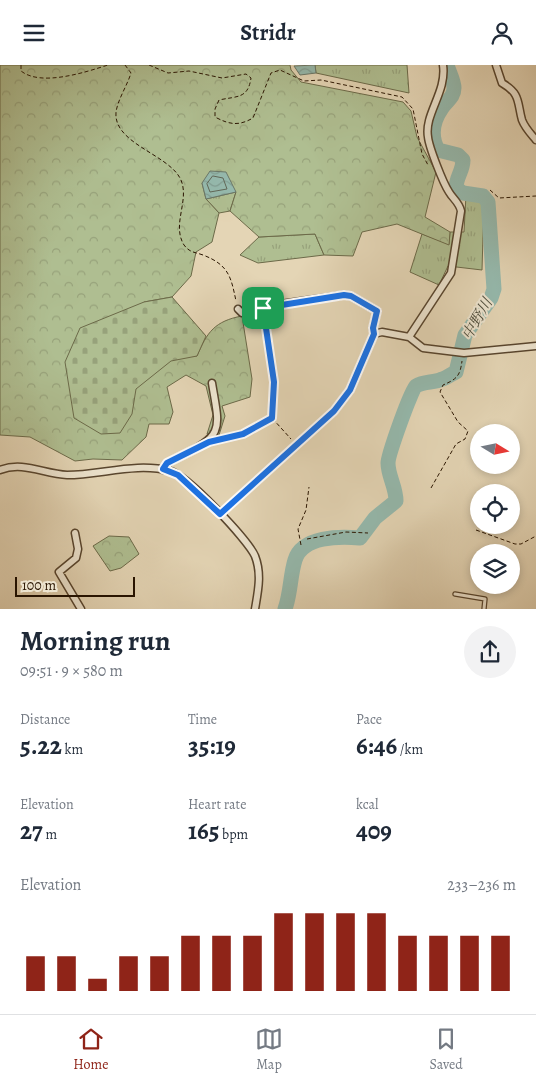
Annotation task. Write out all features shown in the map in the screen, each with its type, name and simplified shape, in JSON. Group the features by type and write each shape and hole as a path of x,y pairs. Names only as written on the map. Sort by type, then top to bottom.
{"street":[{"path":"409,337 451,273 461,211 459,204 443,182 427,135 443,81 443,65"},
{"path":"496,65 502,83 513,89 519,101 526,129 536,140"},
{"path":"220,514 334,411 350,390 374,334 373,328 377,311 351,296 344,295 253,308 242,313 238,309"},
{"path":"374,334 382,332 409,337 422,348 464,353 536,347"},
{"path":"163,469 167,463 209,442 216,432 218,421 212,383"},
{"path":"0,470 16,466 64,475 86,475 117,469 163,469 171,471 184,479 220,514 246,542 254,555 259,587 255,609"},
{"path":"75,533 78,549 76,558 59,572 81,609"}],"lane":[{"path":"454,594 485,599 484,609"}],"path":[{"path":"21,65 22,71 28,76 58,77 85,73 108,65"},
{"path":"125,65 131,73 116,111 117,121 126,136 168,164 180,177 184,195 179,223 183,243 193,254 203,255 226,269 231,276 238,309"},
{"path":"149,65 168,73 189,71 222,78 246,73 251,77 250,89 244,95 219,101 215,109 216,117 228,124 243,124 254,118 271,73 280,70 304,81 321,80 402,97 413,109 422,154 431,170"},
{"path":"490,190 498,198 536,196"},
{"path":"263,308 274,382 272,418 296,446"},
{"path":"430,488 456,444 465,439 468,431 458,423 440,392 443,385 457,379 461,374 464,353"},
{"path":"209,442 243,434 272,418"},
{"path":"301,545 298,529 306,510 309,487"},
{"path":"307,539 346,532 368,533"},
{"path":"487,534 515,544 521,544 536,536"}],"green space":[{"path":"0,65 290,65 291,70 301,82 403,102 411,111 417,137 436,172 425,217 450,232 449,245 397,224 362,232 353,256 324,255 315,234 259,237 230,211 236,192 202,183 206,199 219,213 212,242 196,252 191,276 172,297 144,302 128,358 197,356 204,340 213,329 225,321 242,316 252,379 250,397 222,406 225,416 219,435 207,434 213,415 206,386 186,375 167,387 173,412 169,424 149,424 146,437 122,460 93,459 75,461 30,437 0,435"},
{"path":"315,65 407,65 409,93 316,73"},
{"path":"236,192 230,211 219,213 206,199"},
{"path":"466,195 484,201 482,270 448,266 439,285 410,272 422,234 449,244 450,232 464,232"},
{"path":"315,234 324,255 258,263 240,255 259,237"},
{"path":"172,297 206,336 197,356 171,361 136,389 132,414 120,433 101,434 74,418 65,362 80,328 144,302"},
{"path":"109,536 129,537 139,554 121,568 110,571 93,546"}],"water":[{"path":"315,65 316,73 300,75 294,66"},
{"path":"210,171 226,172 236,192 206,199 202,183"}],"waterway":[{"name":"中野川","path":"285,609 293,566 299,552 305,546 323,539 360,538 375,518 396,501 388,463 400,423 413,390 419,384 446,378 456,372 465,335 491,298 494,289 488,202 483,196 463,193 456,188 463,160 458,155 438,150 434,139 436,118 454,91 447,65"}],"route":[{"path":"344,295 351,296 377,311 373,328 374,334 371,337 359,371 350,390 334,411 220,514 190,484 171,471 163,469 167,463 209,442 243,434 272,418 274,382 263,308 344,295"}]}
